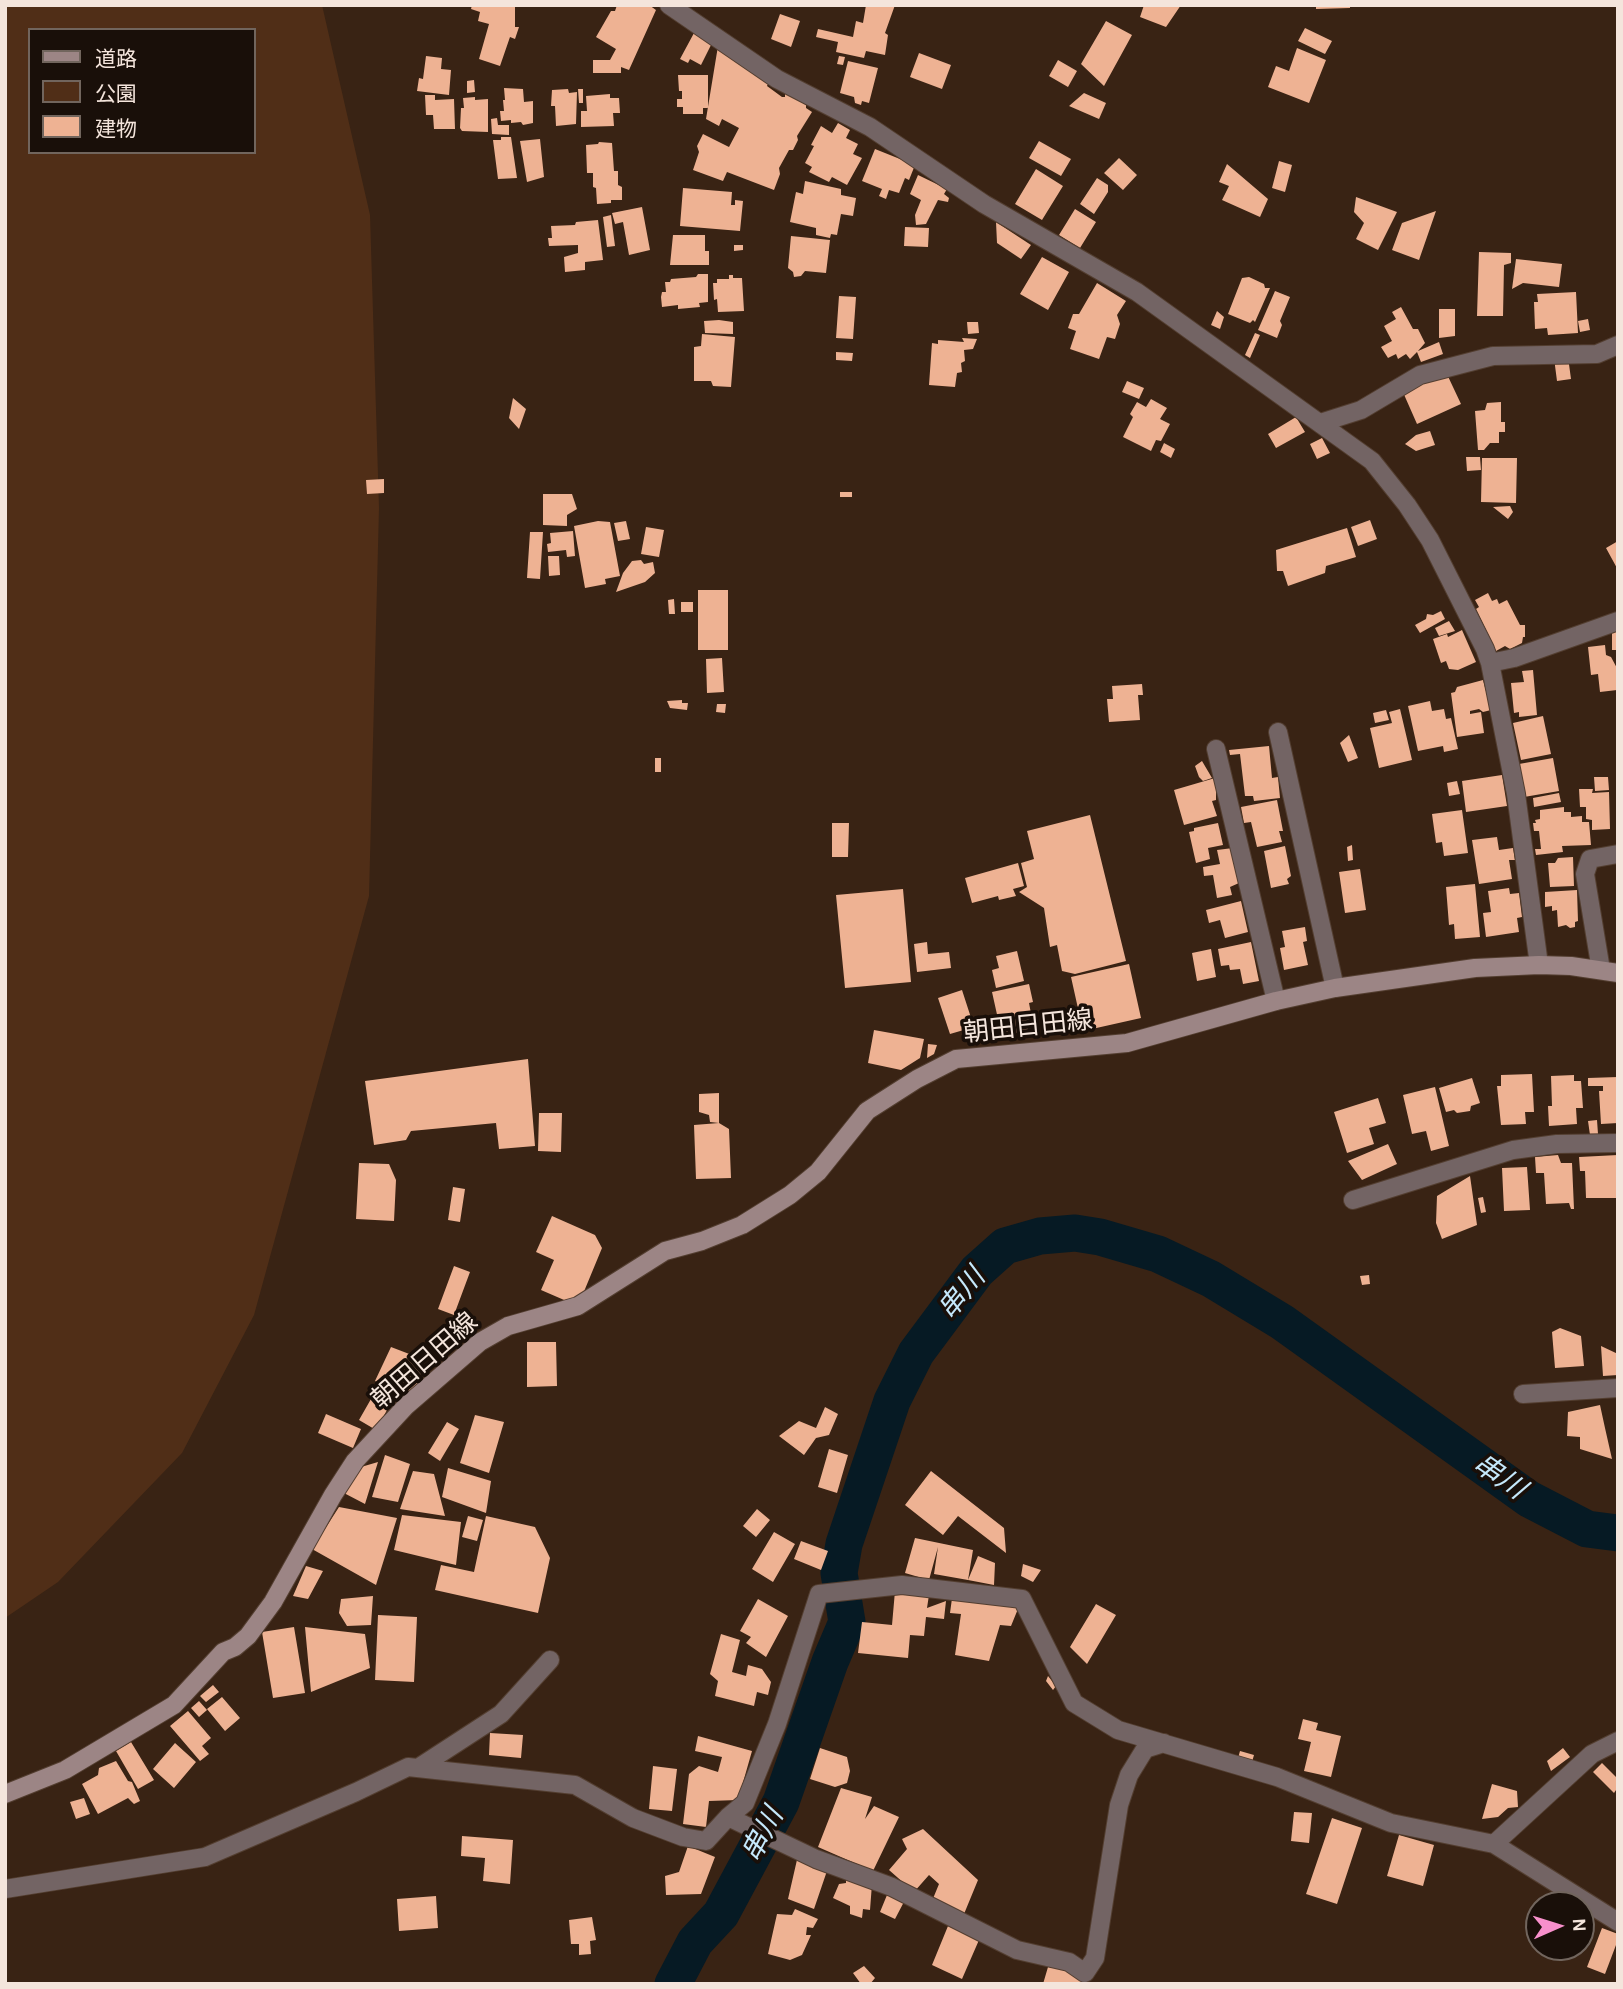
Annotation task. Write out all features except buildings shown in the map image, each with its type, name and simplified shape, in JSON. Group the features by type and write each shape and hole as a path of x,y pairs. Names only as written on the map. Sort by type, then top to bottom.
{"main road":[{"name":"朝田日田線","path":"5,1794 65,1770 174,1705 223,1652 235,1647 248,1636 273,1602 355,1461 406,1406 480,1342 508,1326 578,1306 665,1251 702,1241 742,1225 790,1195 818,1172 867,1111 917,1079 956,1059 1127,1043 1276,1001 1335,988 1475,968 1539,965 1609,972"}],"street":[{"path":"669,5 777,79 870,127 984,204 1137,292 1372,461 1407,505 1430,540 1490,663 1516,794 1539,965"},
{"path":"1320,423 1361,410 1420,375 1493,356 1597,354 1618,345"},
{"path":"1490,663 1514,658 1618,621"},
{"path":"1278,732 1335,988"},
{"path":"1216,749 1276,1001"},
{"path":"1609,972 1585,874 1590,859 1618,854"},
{"path":"1353,1200 1513,1150 1557,1144 1618,1143"},
{"path":"1523,1394 1618,1388"},
{"path":"5,1889 205,1857 408,1767 575,1785 633,1818 684,1837 706,1841 728,1817 746,1803 777,1724 819,1594 902,1585 1022,1599 1074,1703 1118,1730 1277,1777 1391,1823 1494,1844 1618,1922"},
{"path":"418,1768 501,1714 550,1660"},
{"path":"1494,1844 1592,1754 1618,1741"},
{"path":"728,1817 816,1859 892,1887 1017,1950 1069,1962 1085,1973 1095,1958 1115,1826 1126,1785 1145,1749 1164,1743"}],"green space":[{"path":"5,5 322,5 370,215 379,508 369,896 254,1315 182,1453 58,1582 5,1618"}],"waterway":[{"name":"串川","path":"673,1984 695,1942 721,1914 781,1802 830,1662 847,1622 839,1573 844,1544 892,1401 916,1353 977,1271 1005,1246 1040,1236 1075,1233 1100,1237 1158,1254 1211,1279 1282,1322 1529,1499 1587,1529 1618,1533"}]}
